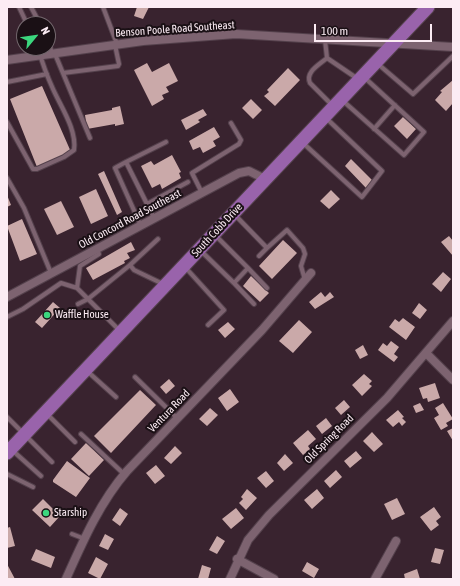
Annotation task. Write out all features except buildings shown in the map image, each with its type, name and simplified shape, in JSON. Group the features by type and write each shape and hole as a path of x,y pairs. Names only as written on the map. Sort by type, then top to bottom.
{"main road":[{"name":"South Cobb Drive","path":"9,451 428,7"}],"street":[{"name":"Benson Poole Road Southeast","path":"56,53 189,36 236,34 393,44"},
{"path":"393,44 427,44 453,47"},
{"name":"Benson Poole Road Southeast","path":"7,60 23,56"},
{"name":"Old Concord Road Southeast","path":"7,297 239,173 249,171 265,179"},
{"name":"Ventura Road","path":"66,579 111,490 124,474 262,330 311,273"},
{"name":"Old Spring Road","path":"230,579 248,540 269,515 387,398 453,321"},
{"path":"426,353 453,380"},
{"path":"375,579 396,541"},
{"path":"238,559 274,579"}],"lane":[{"path":"31,7 36,16"},
{"path":"63,73 118,66 116,44 103,7"},
{"path":"325,40 327,58"},
{"path":"7,122 33,169 37,170 64,157 74,150 75,141 68,121 40,56"},
{"path":"54,56 90,138"},
{"path":"376,62 413,94 453,56"},
{"path":"327,58 361,78 395,105 424,132 404,156 374,128 333,108"},
{"path":"301,141 362,197 382,171 333,108 308,79 309,75 327,58"},
{"path":"7,82 47,74"},
{"path":"374,128 395,105"},
{"path":"202,193 192,174 239,144 240,140 231,123"},
{"path":"141,226 115,168 166,142"},
{"path":"126,162 154,218"},
{"path":"7,178 24,208 52,274"},
{"path":"147,204 188,182"},
{"path":"233,213 267,248"},
{"path":"259,256 287,230 303,248 305,254 301,266 305,280"},
{"path":"213,234 267,288"},
{"path":"78,304 88,299 130,265 158,238"},
{"path":"77,288 80,266 99,254 97,249"},
{"path":"199,249 254,304"},
{"path":"130,265 134,270 165,285"},
{"path":"184,265 224,310 208,325"},
{"path":"234,284 248,268"},
{"path":"7,317 23,309 61,283 77,288 121,332"},
{"path":"85,370 116,398"},
{"path":"135,377 177,418"},
{"path":"46,412 75,442"},
{"path":"7,417 52,462"},
{"path":"81,434 124,474"},
{"path":"9,451 41,476"},
{"path":"7,474 33,487"},
{"path":"72,534 85,539"}],"place":[{"name":"Waffle House","path":"47,315"},
{"name":"Starship","path":"46,513"}]}
